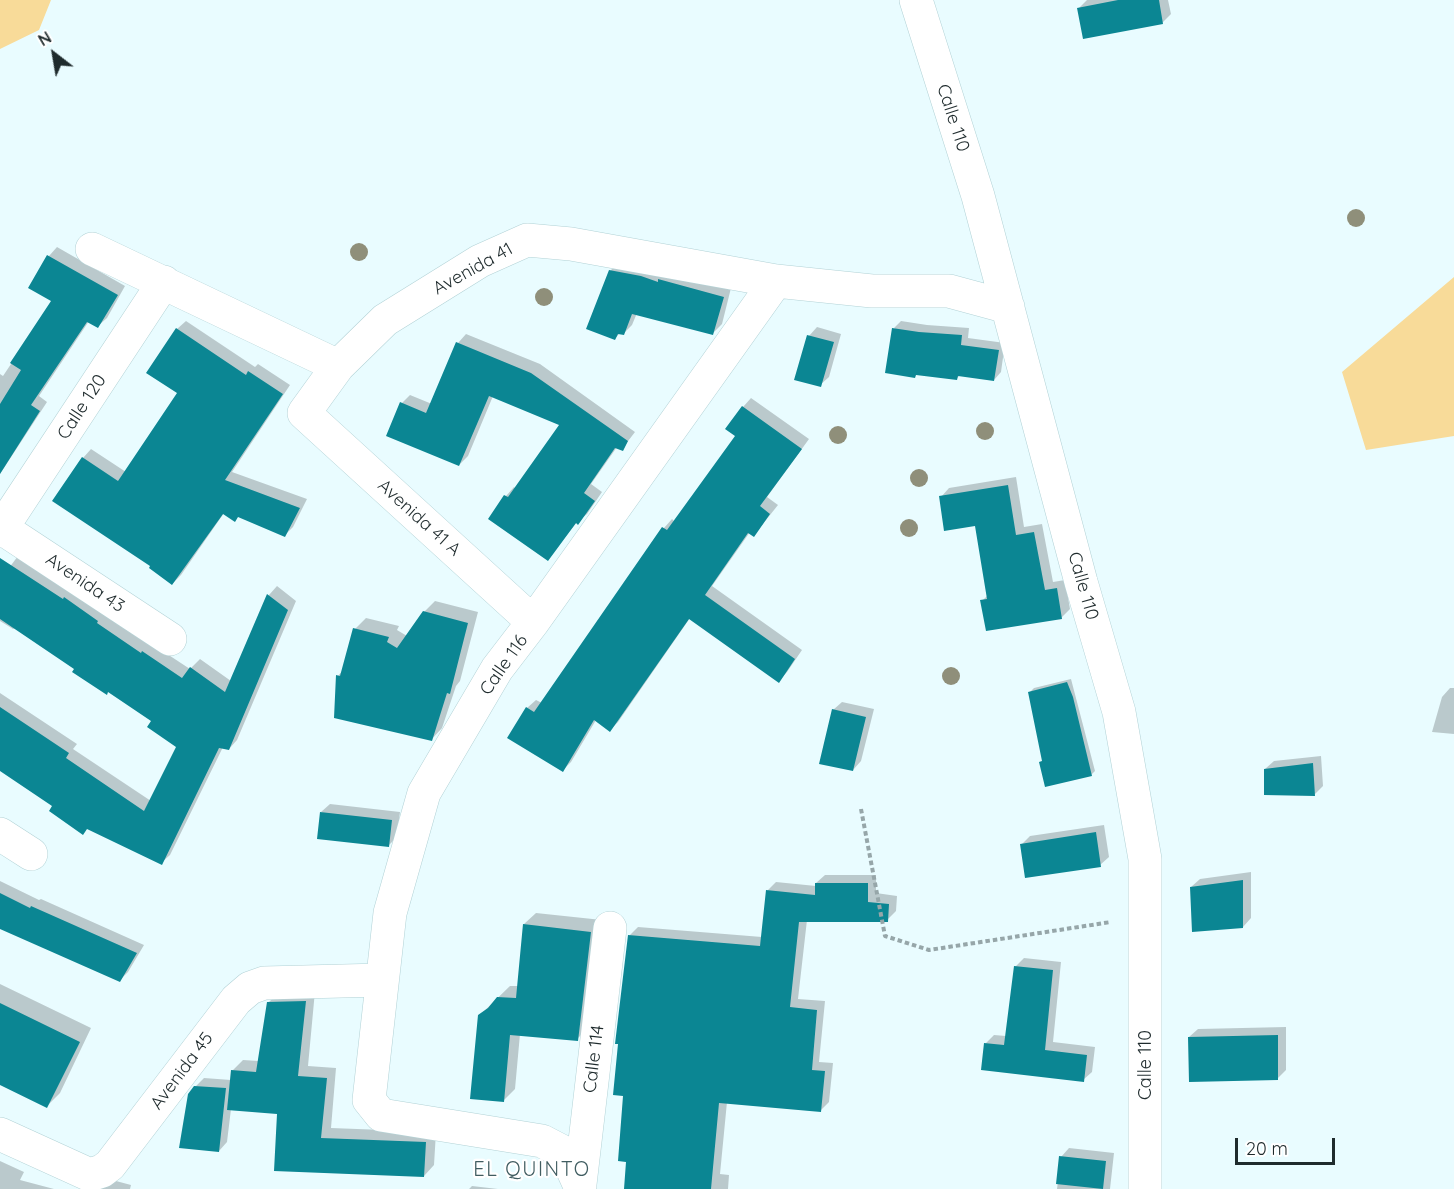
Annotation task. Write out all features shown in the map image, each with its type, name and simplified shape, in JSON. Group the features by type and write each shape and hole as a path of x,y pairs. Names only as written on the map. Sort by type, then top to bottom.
{"street":[{"name":"Calle 110","path":"916,0 978,196 1081,582 1119,712 1145,859 1145,1189"},
{"name":"Avenida 41","path":"304,413 338,366 385,320 480,261 527,240 571,244 776,281 872,291 949,291 1008,307"},
{"path":"92,249 338,366"},
{"name":"Calle 116","path":"580,1187 565,1153 542,1141 381,1115 369,1100 390,913 424,793 497,669 776,281"},
{"name":"Calle 120","path":"1,529 164,282"},
{"name":"Avenida 41 A","path":"304,413 533,622"},
{"name":"Avenida 43","path":"1,529 170,639"},
{"path":"0,834 31,854"},
{"name":"Calle 114","path":"580,1187 610,928"},
{"name":"Avenida 45","path":"0,1134 90,1175 102,1171 110,1165 236,1000 250,988 264,983 382,980"}],"path":[{"path":"861,809 885,936 929,950 1146,916"}],"shaded area":[{"path":"0,0 51,0 39,30 0,49"},
{"path":"1454,277 1454,436 1366,450 1342,372"}],"building":[{"path":"1118,0 1159,0 1163,24 1083,39 1077,8"},
{"path":"47,255 118,295 98,328 87,322 31,405 40,411 0,474 0,404 21,370 10,363 51,301 28,288"},
{"path":"609,270 658,282 658,279 724,297 713,335 632,314 624,335 618,334 615,340 586,329"},
{"path":"176,328 246,375 248,371 283,394 225,480 300,508 285,537 238,517 235,522 223,514 172,585 149,568 150,566 52,501 82,457 118,481 177,393 146,373"},
{"path":"892,328 962,335 961,345 999,350 994,381 958,376 957,380 916,375 915,378 885,373"},
{"path":"807,335 834,342 821,387 794,380"},
{"path":"456,342 531,373 628,441 623,451 615,448 584,493 595,501 548,561 488,519 504,495 508,497 559,425 489,396 459,466 386,436 400,402 426,413"},
{"path":"742,406 802,449 760,506 770,514 754,537 748,533 705,595 795,659 779,683 689,619 610,732 594,720 563,772 507,738 526,707 534,712 662,527 667,530 735,436 725,429"},
{"path":"1008,485 1016,535 1034,532 1045,590 1057,588 1062,619 986,631 980,600 987,599 975,526 944,531 939,496"},
{"path":"0,558 63,599 64,597 98,621 97,623 182,678 190,667 225,692 267,594 288,610 229,750 219,748 162,865 87,829 83,835 49,811 52,806 0,771 0,707 69,753 66,758 144,811 176,747 147,727 151,721 108,692 107,695 72,672 74,669 0,619"},
{"path":"423,611 468,623 450,694 447,693 432,741 334,718 336,675 340,676 353,628 389,637 387,642 397,648"},
{"path":"1067,682 1073,697 1092,776 1045,787 1028,692"},
{"path":"832,709 866,717 853,771 819,764"},
{"path":"1313,763 1315,796 1264,795 1264,769"},
{"path":"320,812 392,820 389,847 317,839"},
{"path":"1096,832 1101,867 1025,878 1020,844"},
{"path":"1243,880 1243,928 1192,932 1190,887"},
{"path":"815,883 868,883 868,902 889,904 888,922 799,922 790,1007 817,1010 812,1070 825,1071 821,1112 719,1103 711,1189 624,1189 626,1162 618,1161 623,1096 613,1095 618,1044 615,1044 628,935 760,946 766,890 815,895"},
{"path":"0,893 137,953 120,982 0,929"},
{"path":"523,924 591,932 578,1041 510,1035 504,1102 470,1099 478,1015 497,997 516,998"},
{"path":"1014,966 1053,970 1045,1050 1087,1055 1084,1082 981,1070 984,1043 1004,1045"},
{"path":"306,1001 298,1076 327,1078 321,1138 426,1142 424,1177 274,1171 277,1114 227,1110 231,1070 256,1072 267,1002"},
{"path":"0,1003 80,1042 47,1108 0,1085"},
{"path":"1278,1035 1278,1080 1189,1082 1188,1037"},
{"path":"194,1086 226,1088 219,1152 179,1148 188,1094"},
{"path":"1059,1156 1106,1161 1103,1189 1056,1184"}],"district":[{"name":"EL QUINTO","path":"532,1170"}]}
